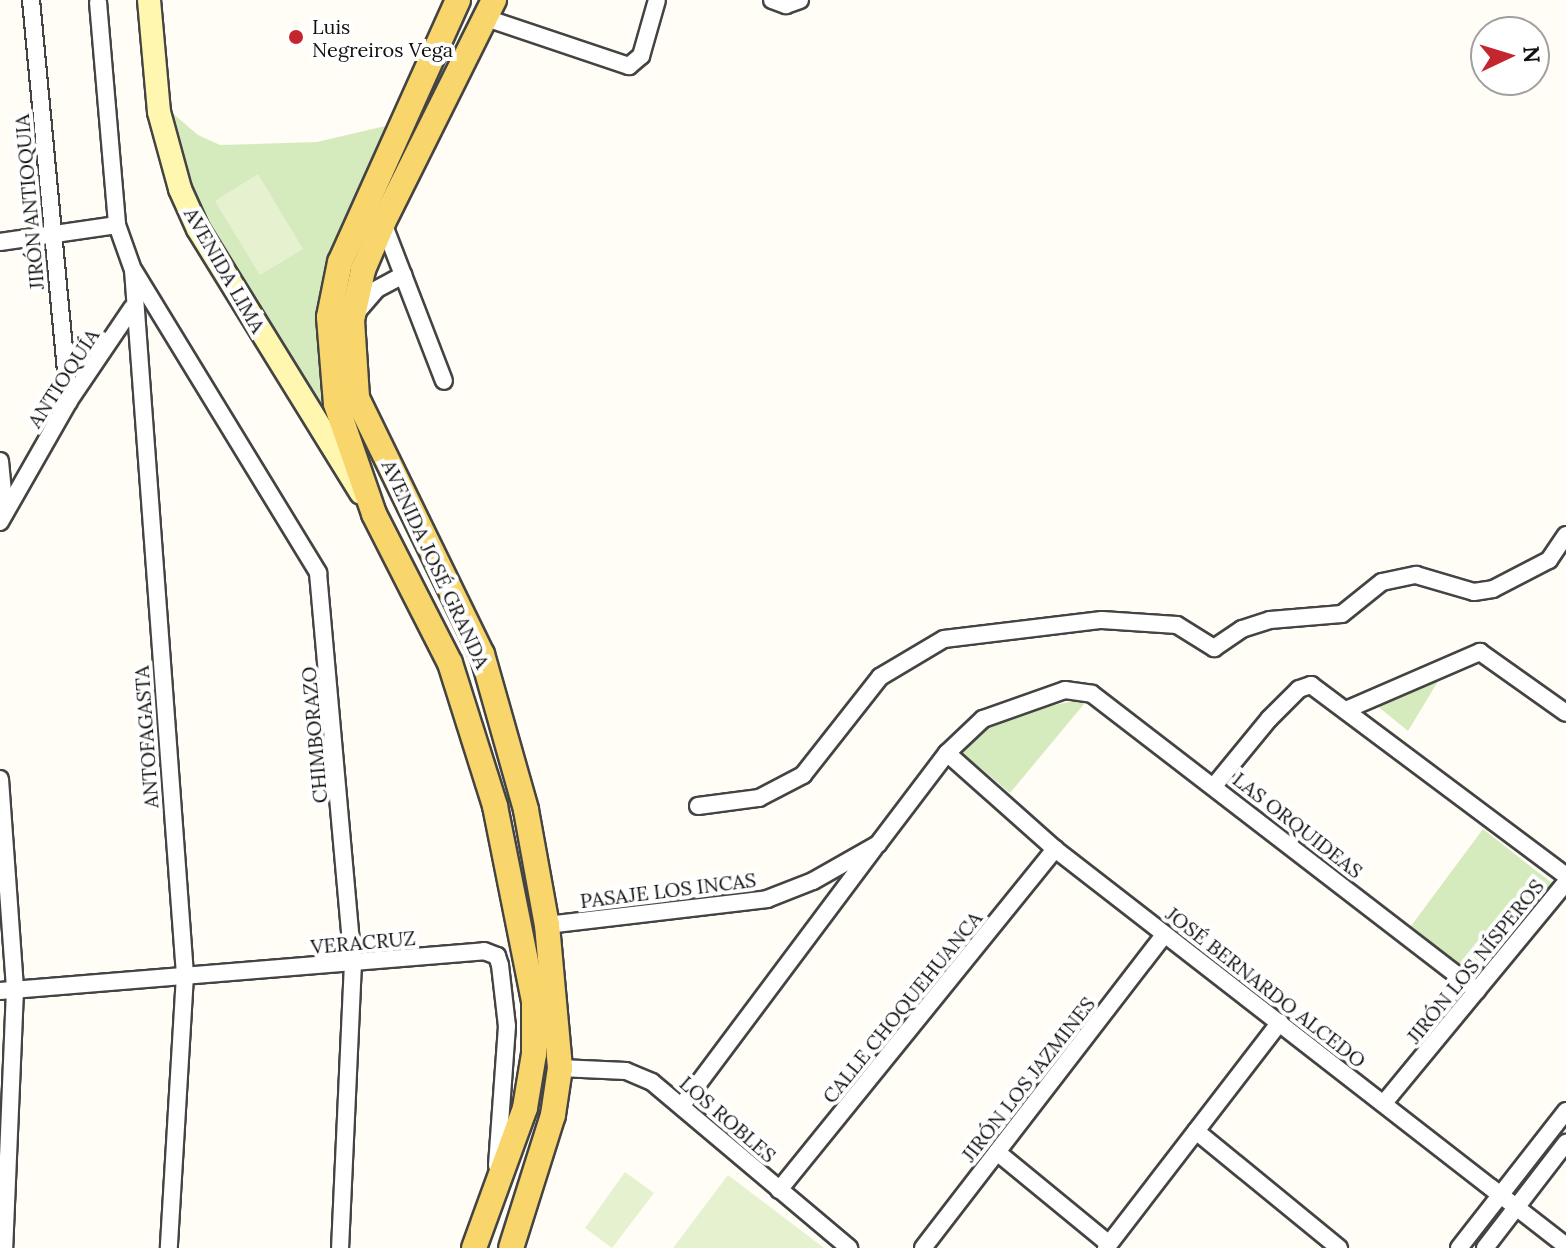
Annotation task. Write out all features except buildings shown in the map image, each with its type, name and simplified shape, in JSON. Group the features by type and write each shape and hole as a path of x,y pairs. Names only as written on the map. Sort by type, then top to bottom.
{"main road":[{"name":"AVENIDA LIMA","path":"149,0 159,112 198,229 374,514"},
{"name":"AVENIDA JOSÉ GRANDA","path":"458,0 340,262 329,317 336,404 374,514 450,663 495,806 528,961 534,1054 525,1108 474,1248"},
{"name":"AVENIDA JOSÉ GRANDA","path":"490,9 383,223 363,270 352,320 357,398 482,654 526,810 547,925 560,1068 553,1115 511,1248"}],"street":[{"name":"JIRÓN ANTIOQUIA","path":"31,0 69,401"},
{"path":"490,9 629,66 641,56 657,0"},
{"path":"772,0 786,5 800,1"},
{"name":"ANTOFAGASTA","path":"98,2 117,225 133,270 132,308 185,975 169,1248"},
{"path":"383,223 444,381"},
{"path":"0,242 117,225"},
{"name":"CHIMBORAZO","path":"133,270 318,573 353,963 340,1248"},
{"path":"352,320 370,296 403,275"},
{"name":"ANTIOQUÍA","path":"2,517 69,401 132,308"},
{"path":"0,461 2,517"},
{"path":"698,806 759,798 803,775 880,677 944,639 1102,620 1177,625 1214,648 1242,629 1270,620 1342,614 1382,582 1416,575 1474,592 1493,589 1549,560 1566,535"},
{"path":"1348,709 1485,652 1565,710"},
{"path":"1214,786 1299,689 1311,685 1348,709 1566,879"},
{"name":"PASAJE LOS INCAS","path":"683,1104 947,753 983,719 1007,708 1065,690 1092,694"},
{"name":"LAS ORQUIDEAS","path":"1092,694 1477,991"},
{"name":"JOSÉ BERNARDO ALCEDO","path":"947,753 1055,849 1566,1246"},
{"path":"0,779 8,991 4,1248"},
{"name":"PASAJE LOS INCAS","path":"547,925 767,899 813,881 878,844"},
{"name":"CALLE CHOQUEHUANCA","path":"779,1190 1055,849"},
{"name":"JIRÓN LOS NÍSPEROS","path":"1384,1103 1566,879"},
{"name":"JIRÓN LOS JAZMINES","path":"923,1248 1165,934"},
{"name":"VERACRUZ","path":"8,991 484,951 497,956 507,1026 496,1187"},
{"path":"997,1152 1108,1246 1280,1022"},
{"name":"LOS ROBLES","path":"560,1068 626,1071 683,1104 849,1248"},
{"path":"1459,1248 1566,1111"},
{"path":"1196,1131 1339,1248"},
{"path":"1485,1248 1566,1143"}],"green space":[{"path":"170,111 198,135 220,145 317,142 394,124 323,292 318,339 331,418 310,395 192,206 166,112"},
{"path":"258,174 303,249 260,275 215,201"},
{"path":"1446,668 1408,731 1370,700"},
{"path":"1089,698 1010,793 958,749 976,730 1005,715"},
{"path":"1483,829 1557,887 1480,984 1408,930"},
{"path":"625,1172 654,1193 612,1248 585,1228"},
{"path":"728,1175 824,1248 673,1248"}],"place":[{"name":"Luis Negreiros Vega","path":"296,37"}]}
